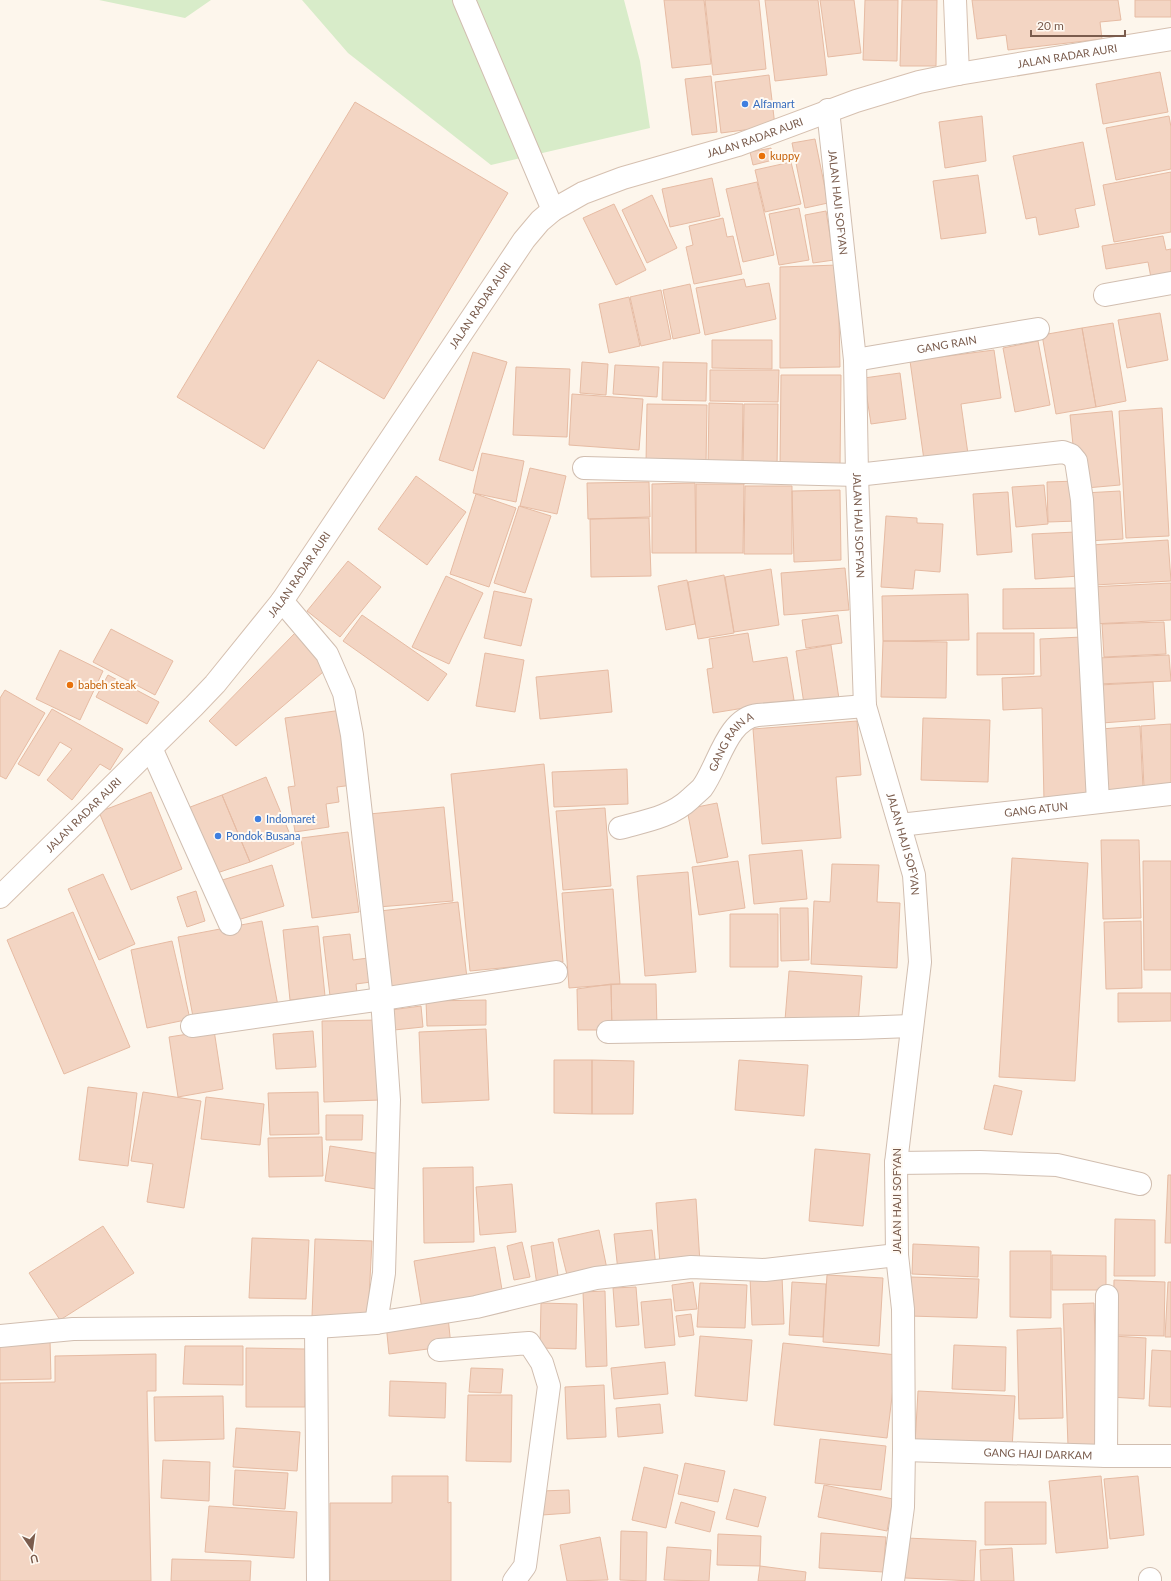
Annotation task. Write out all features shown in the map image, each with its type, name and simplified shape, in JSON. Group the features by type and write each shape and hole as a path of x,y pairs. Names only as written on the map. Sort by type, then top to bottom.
{"street":[{"path":"464,0 553,210"},
{"path":"955,0 958,74"},
{"name":"JALAN RADAR AURI","path":"0,896 215,684 282,601 524,240 540,221 553,210 583,192 616,180 738,145 828,110 919,82 958,74 1171,39"},
{"name":"JALAN HAJI SOFYAN","path":"828,110 855,360 856,476 866,706 914,876 920,962 911,1026 896,1163 896,1255 903,1309 904,1450 903,1507 893,1581"},
{"path":"1105,295 1171,283"},
{"name":"GANG RAIN","path":"855,360 1038,330"},
{"path":"584,468 856,476 1063,452 1071,455 1076,460 1082,500 1098,802"},
{"path":"282,601 327,654 344,693 352,735 382,999 389,1100 384,1273 376,1323"},
{"name":"GANG RAIN A","path":"620,828 673,813 689,800 702,788 725,744 740,722 748,717 758,714 866,706"},
{"path":"151,748 230,924"},
{"name":"GANG ATUN","path":"900,825 1171,794"},
{"path":"192,1026 556,972"},
{"path":"608,1032 911,1026"},
{"path":"896,1163 980,1162 1057,1165 1140,1184"},
{"path":"0,1336 73,1329 316,1326 376,1323 476,1307 596,1278 692,1267 765,1270 896,1255"},
{"path":"1106,1456 1107,1296"},
{"path":"316,1326 318,1581"},
{"path":"439,1350 529,1343 542,1363 549,1386 526,1566 514,1581"},
{"name":"GANG HAJI DARKAM","path":"904,1450 1106,1456 1171,1456"}],"green space":[{"path":"99,0 211,0 185,18"},
{"path":"302,0 624,0 640,61 650,128 491,165 348,53"}],"building":[{"path":"664,0 704,0 711,64 672,68"},
{"path":"705,0 759,0 766,69 713,75"},
{"path":"765,0 818,0 827,75 775,81"},
{"path":"820,0 854,0 861,53 828,57"},
{"path":"865,0 898,0 897,61 863,60"},
{"path":"902,0 937,0 936,66 900,66"},
{"path":"972,0 1118,0 1121,20 1100,22 1102,39 1008,50 1006,35 977,39"},
{"path":"1135,0 1171,0 1171,17 1135,17"},
{"path":"1160,72 1168,112 1103,124 1096,84"},
{"name":"Alfamart","path":"769,75 775,126 721,133 715,82"},
{"path":"711,76 717,132 692,135 685,79"},
{"path":"355,102 508,193 384,399 318,360 264,449 177,397"},
{"path":"982,116 986,161 945,168 939,122"},
{"path":"1169,116 1171,127 1171,169 1116,180 1106,128"},
{"path":"815,139 828,203 805,208 792,143"},
{"path":"1083,142 1095,205 1075,209 1079,227 1039,235 1036,217 1026,219 1013,156"},
{"name":"kuppy","path":"771,148 773,160 753,165 750,152"},
{"path":"791,162 801,204 765,212 755,170"},
{"path":"1171,172 1171,232 1114,242 1103,185"},
{"path":"978,175 986,233 941,239 933,181"},
{"path":"712,178 720,216 670,227 662,189"},
{"path":"757,182 774,255 743,262 726,189"},
{"path":"652,195 677,248 647,263 622,210"},
{"path":"614,204 646,270 616,285 583,218"},
{"path":"799,208 809,260 779,265 769,214"},
{"path":"826,211 834,260 813,263 805,215"},
{"path":"723,218 727,237 733,236 742,274 694,284 686,247 693,245 689,226"},
{"path":"1163,236 1166,250 1171,249 1171,280 1152,283 1148,262 1106,269 1102,246"},
{"path":"838,265 840,367 780,368 780,267"},
{"path":"744,279 746,287 769,283 776,319 705,335 696,288"},
{"path":"690,284 700,333 673,339 663,290"},
{"path":"661,290 671,339 641,346 630,297"},
{"path":"629,297 640,346 609,353 599,304"},
{"path":"1160,313 1168,360 1127,368 1118,320"},
{"path":"1113,323 1126,401 1096,407 1082,328"},
{"path":"1082,328 1096,407 1056,414 1042,335"},
{"path":"712,340 772,340 772,369 712,368"},
{"path":"1038,341 1050,405 1015,412 1003,348"},
{"path":"994,350 1001,398 961,404 968,454 924,460 910,361"},
{"path":"473,352 507,362 473,471 439,460"},
{"path":"582,362 608,364 606,395 580,393"},
{"path":"663,362 707,363 706,401 662,400"},
{"path":"615,365 659,367 657,397 613,394"},
{"path":"516,367 570,369 567,437 513,435"},
{"path":"710,370 779,370 778,402 710,401"},
{"path":"900,373 906,419 871,424 864,378"},
{"path":"781,375 841,375 840,469 780,468"},
{"path":"572,394 643,399 639,450 569,445"},
{"path":"709,403 743,404 742,466 708,465"},
{"path":"647,404 707,405 706,464 646,464"},
{"path":"744,404 778,404 777,467 743,466"},
{"path":"1162,408 1169,536 1126,538 1119,411"},
{"path":"1112,411 1120,485 1086,488 1074,455 1070,415"},
{"path":"482,453 524,461 516,502 473,493"},
{"path":"530,468 566,476 557,514 520,506"},
{"path":"416,476 466,512 427,565 378,529"},
{"path":"1077,481 1078,521 1048,522 1047,482"},
{"path":"649,482 650,517 588,519 587,483"},
{"path":"695,483 696,553 652,553 652,484"},
{"path":"696,484 744,484 743,553 696,553"},
{"path":"1044,485 1048,524 1016,527 1012,487"},
{"path":"745,486 792,486 792,554 744,554"},
{"path":"840,490 841,560 794,562 792,491"},
{"path":"1120,491 1123,539 1087,541 1084,493"},
{"path":"1008,492 1012,552 977,555 973,494"},
{"path":"476,494 516,508 489,587 450,574"},
{"path":"519,506 551,516 525,593 494,583"},
{"path":"886,516 917,518 917,523 943,524 940,572 915,570 913,589 881,587"},
{"path":"649,518 651,576 591,577 590,519"},
{"path":"1076,532 1079,576 1035,579 1032,534"},
{"path":"1168,540 1171,581 1094,585 1091,545"},
{"path":"348,561 381,587 340,637 307,611"},
{"path":"845,568 849,610 784,615 781,573"},
{"path":"771,569 779,625 734,632 725,577"},
{"path":"724,575 734,633 698,639 688,582"},
{"path":"446,576 483,593 449,664 412,647"},
{"path":"687,580 695,624 666,630 658,586"},
{"path":"1171,583 1171,620 1092,624 1089,587"},
{"path":"1076,588 1077,628 1003,629 1003,589"},
{"path":"494,591 532,599 521,646 484,638"},
{"path":"968,594 969,640 883,641 882,596"},
{"path":"362,615 447,674 428,701 343,641"},
{"path":"838,615 842,643 806,648 802,620"},
{"path":"1164,622 1166,654 1104,657 1102,624"},
{"path":"111,629 173,661 155,695 93,662"},
{"path":"295,633 329,667 236,746 209,721"},
{"path":"748,633 753,662 787,657 794,700 713,713 707,669 713,668 709,639"},
{"path":"977,633 1034,633 1034,674 977,675"},
{"path":"1082,637 1087,800 1044,801 1042,708 1003,710 1002,678 1041,676 1040,639"},
{"path":"883,641 947,642 946,698 881,697"},
{"path":"831,645 839,699 804,704 796,651"},
{"name":"babeh steak","path":"60,650 103,671 80,720 36,699"},
{"path":"485,653 524,660 515,712 476,706"},
{"path":"1169,655 1171,681 1098,684 1097,658"},
{"path":"608,670 612,712 540,719 536,677"},
{"path":"108,675 159,702 147,724 96,697"},
{"path":"1153,682 1155,719 1102,723 1100,685"},
{"path":"5,690 45,713 6,779 0,776 0,698"},
{"path":"52,709 123,749 110,770 100,764 72,800 47,780 72,749 60,742 39,776 18,764"},
{"path":"342,710 353,785 337,787 339,802 326,804 329,827 295,832 288,787 295,786 285,718"},
{"path":"923,718 990,720 988,782 921,780"},
{"path":"857,721 861,775 836,777 841,838 762,844 753,729"},
{"path":"1171,724 1171,786 1144,787 1141,726"},
{"path":"1140,726 1143,788 1104,790 1101,729"},
{"path":"544,764 563,962 470,971 451,774"},
{"path":"627,769 628,804 554,807 552,772"},
{"name":"Indomaret","path":"266,777 294,844 250,862 222,795"},
{"path":"151,792 182,869 131,890 99,812"},
{"name":"Pondok Busana","path":"222,795 250,862 214,874 185,809"},
{"path":"717,803 728,857 697,863 687,809"},
{"path":"444,807 453,901 378,907 369,814"},
{"path":"605,808 611,886 563,890 556,811"},
{"path":"348,832 359,912 312,918 301,838"},
{"path":"1101,840 1139,840 1141,918 1103,919"},
{"path":"802,850 807,899 754,904 749,855"},
{"path":"1012,858 1088,863 1075,1081 999,1077"},
{"path":"738,861 745,908 699,915 692,867"},
{"path":"1143,861 1171,861 1171,970 1144,970"},
{"path":"832,864 879,865 877,902 900,903 897,968 811,964 814,901 830,902"},
{"path":"272,865 284,906 231,922 219,881"},
{"path":"688,872 696,972 645,976 637,876"},
{"path":"103,874 135,944 99,960 68,889"},
{"path":"613,889 620,984 569,988 562,893"},
{"path":"196,891 205,921 187,927 177,897"},
{"path":"458,902 467,978 389,987 380,911"},
{"path":"780,908 808,908 809,960 781,961"},
{"path":"73,912 130,1047 64,1074 7,940"},
{"path":"730,914 778,914 778,967 730,967"},
{"path":"262,921 278,1006 194,1022 178,937"},
{"path":"1141,921 1142,988 1106,989 1104,922"},
{"path":"318,926 325,996 290,1000 283,930"},
{"path":"350,934 353,960 368,958 371,982 356,984 357,993 330,996 323,937"},
{"path":"172,941 190,1019 147,1028 131,950"},
{"path":"789,971 862,976 858,1025 785,1020"},
{"path":"611,984 612,1030 578,1030 577,989"},
{"path":"611,984 656,984 657,1028 612,1030"},
{"path":"1118,993 1171,993 1171,1021 1118,1022"},
{"path":"486,1000 486,1025 427,1026 426,1001"},
{"path":"421,1006 423,1027 394,1030 391,1010"},
{"path":"378,1020 380,1100 324,1102 322,1021"},
{"path":"486,1029 489,1100 422,1103 419,1032"},
{"path":"214,1030 223,1089 178,1097 169,1037"},
{"path":"313,1031 316,1067 276,1069 273,1034"},
{"path":"554,1060 592,1060 592,1114 554,1113"},
{"path":"592,1060 634,1061 633,1114 592,1114"},
{"path":"739,1060 808,1065 804,1116 735,1110"},
{"path":"994,1085 1022,1091 1012,1135 984,1129"},
{"path":"88,1087 137,1093 128,1166 79,1160"},
{"path":"143,1092 201,1101 184,1208 147,1202 153,1164 131,1161"},
{"path":"318,1092 319,1134 270,1135 268,1093"},
{"path":"206,1097 264,1104 260,1145 201,1139"},
{"path":"326,1115 363,1115 362,1140 326,1140"},
{"path":"322,1137 323,1176 269,1177 268,1138"},
{"path":"330,1146 381,1154 376,1189 325,1181"},
{"path":"815,1149 870,1154 863,1226 809,1221"},
{"path":"473,1167 474,1242 424,1243 423,1168"},
{"path":"1168,1175 1171,1175 1171,1243 1165,1243"},
{"path":"512,1184 516,1232 480,1235 476,1187"},
{"path":"696,1199 700,1263 660,1266 656,1203"},
{"path":"1115,1219 1155,1220 1155,1276 1114,1276"},
{"path":"103,1226 134,1273 60,1320 29,1273"},
{"path":"599,1230 607,1269 568,1279 558,1239"},
{"path":"652,1230 656,1267 618,1271 614,1234"},
{"path":"252,1238 309,1240 306,1299 249,1298"},
{"path":"315,1239 372,1241 368,1318 312,1316"},
{"path":"522,1242 530,1277 514,1280 507,1246"},
{"path":"553,1242 559,1282 537,1285 531,1246"},
{"path":"913,1244 979,1247 978,1277 912,1274"},
{"path":"495,1247 503,1296 422,1309 414,1261"},
{"path":"1010,1251 1051,1251 1051,1318 1010,1317"},
{"path":"1052,1255 1106,1256 1106,1290 1052,1290"},
{"path":"827,1275 883,1278 879,1346 823,1342"},
{"path":"782,1276 784,1324 752,1325 750,1277"},
{"path":"911,1277 979,1279 977,1318 910,1316"},
{"path":"1114,1280 1165,1282 1164,1336 1113,1335"},
{"path":"693,1282 697,1309 675,1311 672,1285"},
{"path":"792,1282 826,1284 823,1337 789,1335"},
{"path":"1168,1282 1171,1282 1171,1337 1165,1337"},
{"path":"700,1283 747,1285 745,1328 697,1327"},
{"path":"636,1287 639,1325 616,1327 613,1288"},
{"path":"605,1291 607,1366 586,1367 583,1292"},
{"path":"671,1299 675,1345 645,1348 641,1302"},
{"path":"541,1303 577,1304 576,1349 540,1348"},
{"path":"1094,1303 1098,1445 1068,1446 1063,1304"},
{"path":"691,1314 694,1335 679,1337 676,1316"},
{"path":"448,1317 451,1346 389,1354 386,1324"},
{"path":"1061,1328 1063,1418 1019,1419 1017,1330"},
{"path":"700,1336 752,1340 747,1401 695,1396"},
{"path":"1113,1336 1146,1338 1144,1399 1110,1397"},
{"path":"50,1340 51,1379 0,1380 0,1341"},
{"path":"783,1343 897,1355 887,1438 774,1425"},
{"path":"954,1345 1006,1347 1005,1391 952,1389"},
{"path":"185,1346 243,1346 243,1385 183,1384"},
{"path":"246,1348 306,1349 305,1407 246,1407"},
{"path":"1152,1350 1171,1351 1171,1407 1149,1406"},
{"path":"156,1354 156,1391 147,1391 151,1581 0,1581 0,1383 55,1382 55,1356"},
{"path":"665,1362 668,1394 614,1399 611,1368"},
{"path":"471,1368 503,1369 501,1393 469,1392"},
{"path":"390,1381 446,1383 445,1418 389,1416"},
{"path":"604,1385 606,1437 567,1439 565,1387"},
{"path":"918,1391 1015,1396 1012,1449 915,1444"},
{"path":"468,1395 512,1395 511,1462 466,1461"},
{"path":"223,1396 224,1439 155,1441 154,1397"},
{"path":"660,1404 663,1433 618,1437 616,1408"},
{"path":"236,1428 300,1432 297,1471 233,1467"},
{"path":"820,1439 886,1446 881,1490 815,1483"},
{"path":"163,1460 210,1462 209,1501 161,1498"},
{"path":"685,1463 725,1471 718,1502 678,1494"},
{"path":"644,1467 678,1475 666,1528 632,1520"},
{"path":"235,1470 288,1473 285,1509 233,1505"},
{"path":"392,1476 448,1476 448,1503 451,1502 451,1581 330,1581 330,1503 392,1503"},
{"path":"1101,1476 1108,1548 1056,1553 1049,1481"},
{"path":"1138,1476 1144,1535 1110,1539 1104,1479"},
{"path":"824,1485 893,1499 887,1531 818,1517"},
{"path":"734,1489 766,1497 758,1527 726,1519"},
{"path":"569,1490 570,1513 542,1515 541,1491"},
{"path":"681,1502 715,1512 710,1532 675,1523"},
{"path":"985,1502 1046,1502 1046,1544 985,1545"},
{"path":"209,1506 297,1512 294,1558 205,1552"},
{"path":"621,1531 647,1532 646,1581 620,1580"},
{"path":"821,1533 886,1537 883,1572 819,1568"},
{"path":"718,1534 761,1536 760,1566 717,1565"},
{"path":"600,1537 608,1580 567,1581 560,1545"},
{"path":"906,1538 976,1541 974,1581 905,1578"},
{"path":"667,1547 711,1550 709,1581 664,1580"},
{"path":"1012,1548 1014,1581 981,1581 980,1550"},
{"path":"172,1559 251,1561 250,1581 171,1581"},
{"path":"760,1566 806,1572 805,1581 758,1581"}],"place":[{"name":"Alfamart","path":"745,104"},
{"name":"kuppy","path":"762,156"},
{"name":"babeh steak","path":"70,685"},
{"name":"Indomaret","path":"258,819"},
{"name":"Pondok Busana","path":"218,836"}]}
